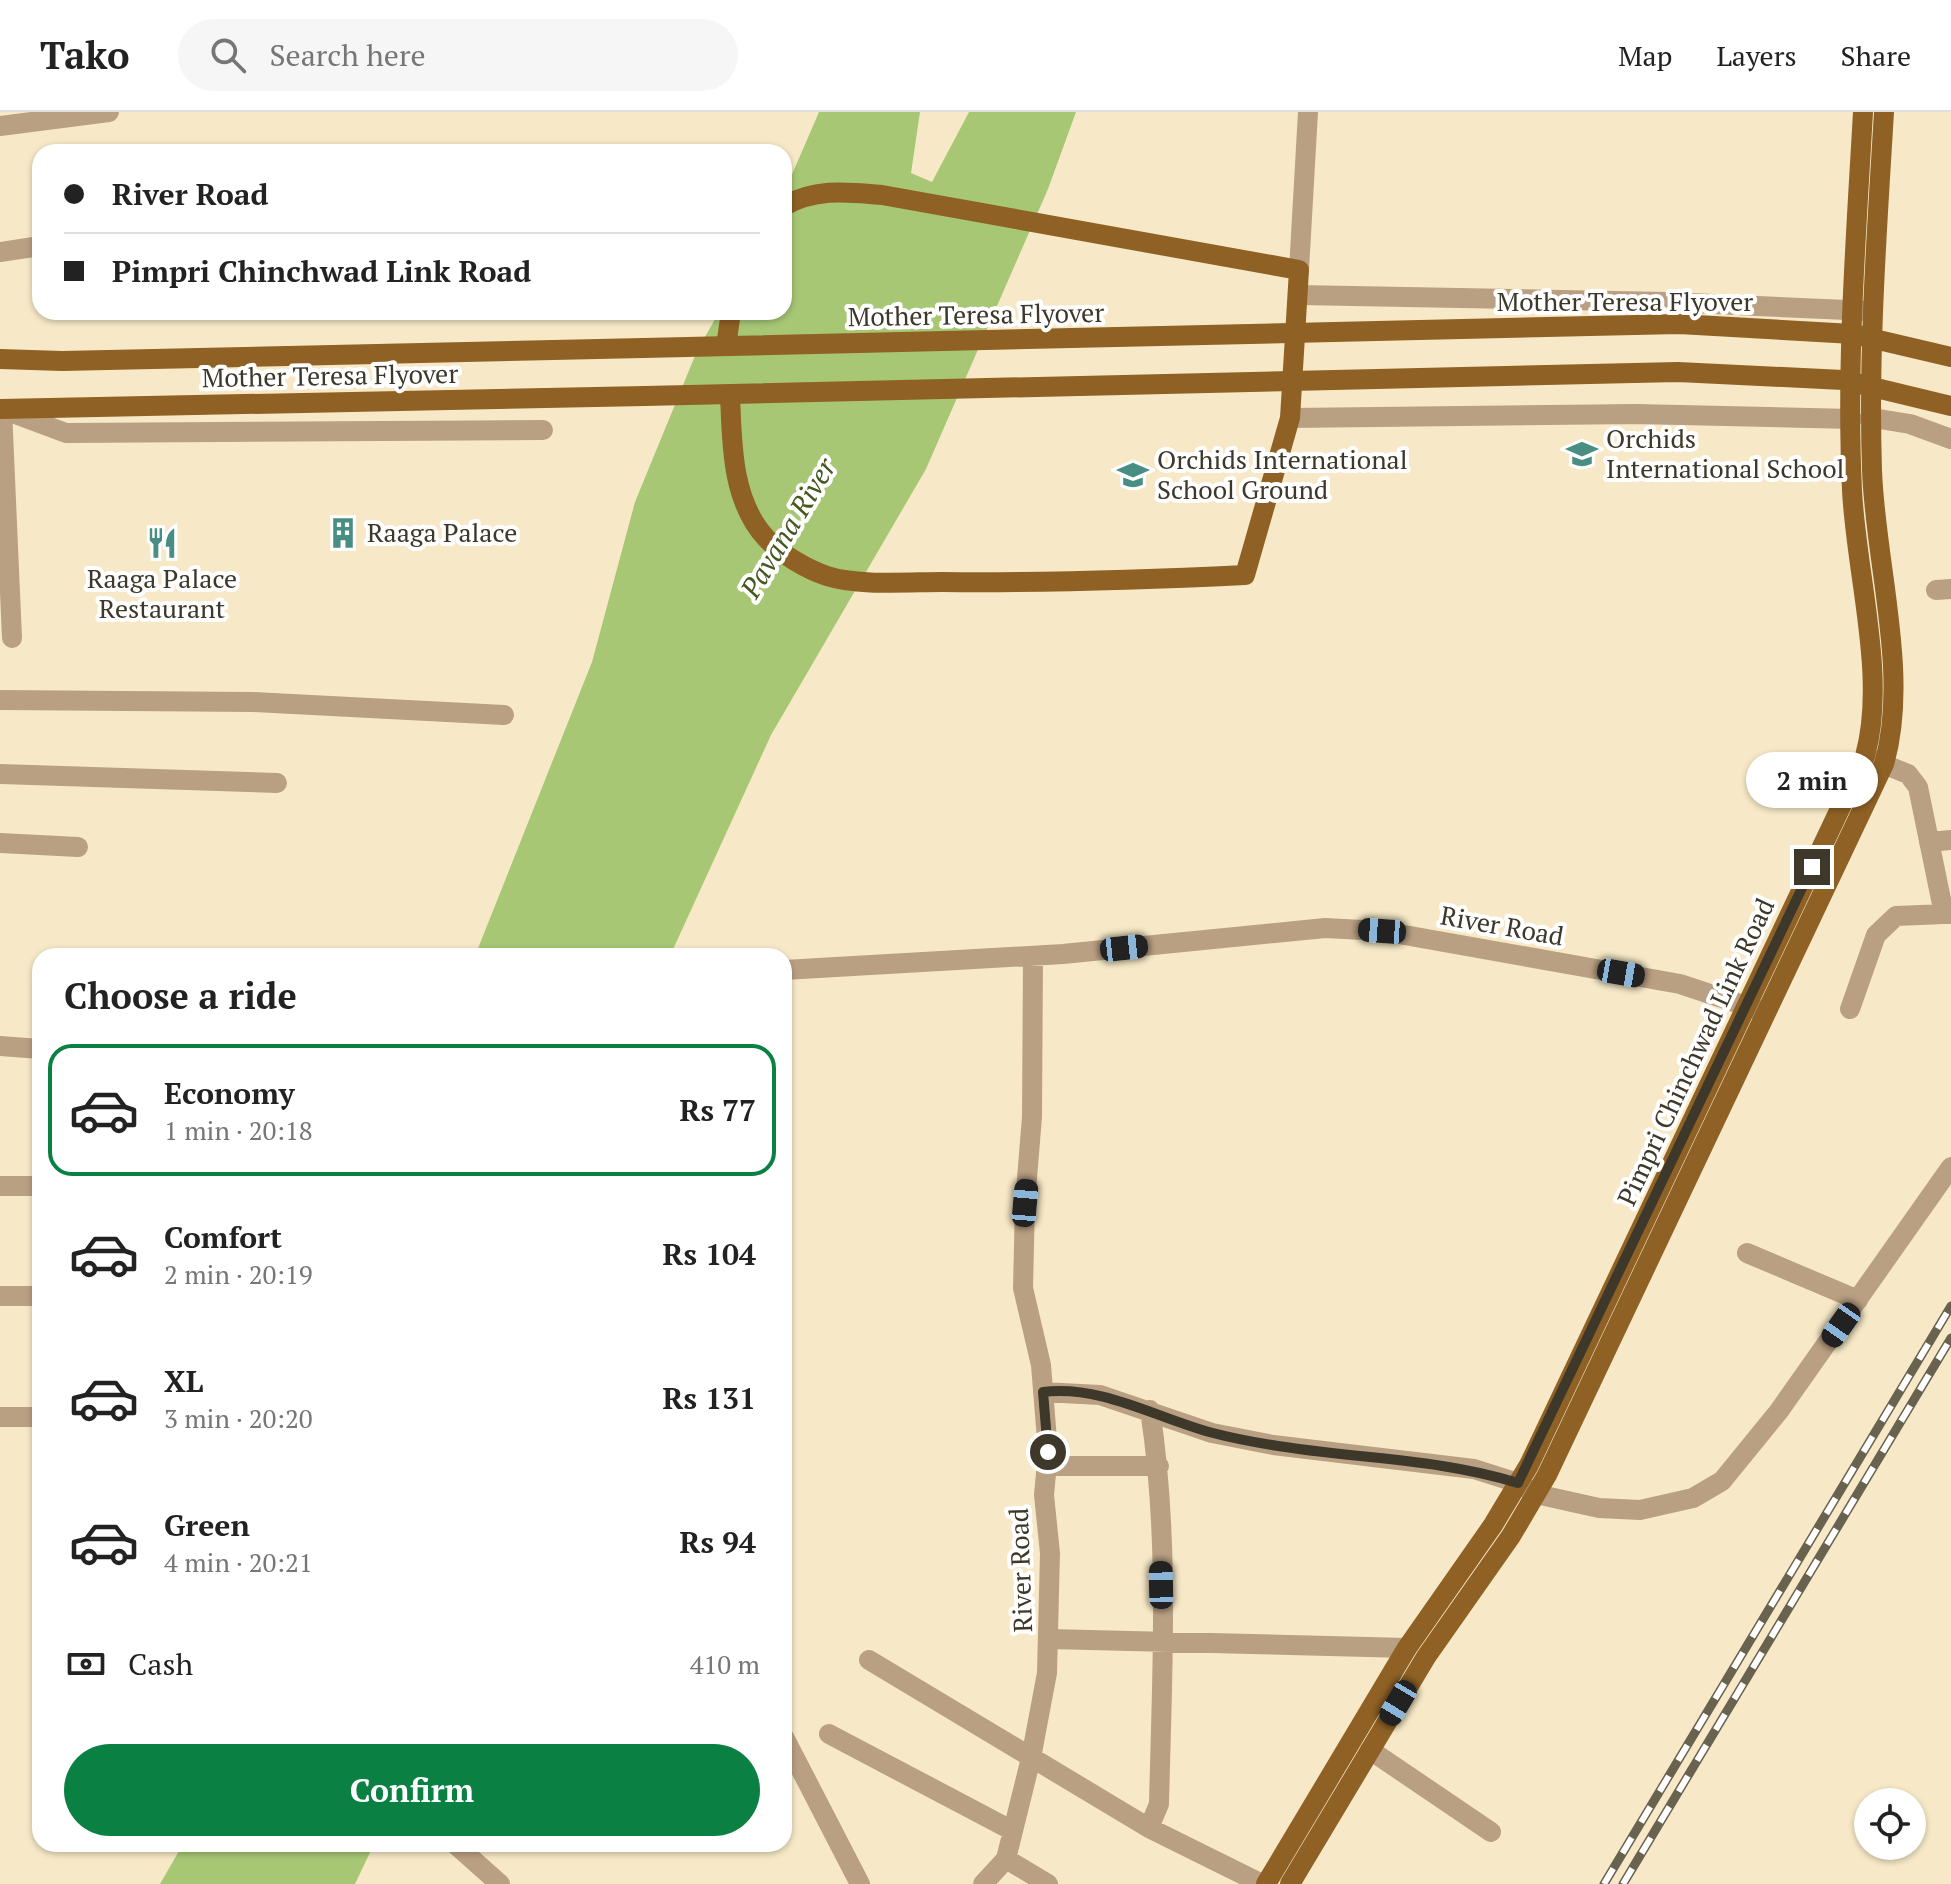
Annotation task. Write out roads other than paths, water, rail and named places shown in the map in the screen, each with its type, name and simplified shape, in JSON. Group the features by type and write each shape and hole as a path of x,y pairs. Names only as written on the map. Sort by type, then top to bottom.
{"main road":[{"name":"Pimpri Chinchwad Link Road","path":"1264,1884 1527,1489 1766,1013 1884,764 1893,735 1896,699 1862,419 1854,308 1863,112"},
{"name":"Pimpri Chinchwad Link Road","path":"1290,1884 1370,1750 1404,1673 1407,1648 1493,1525 1527,1489 1746,1006 1865,756 1872,731 1875,699 1856,542 1862,419 1875,311 1884,112"},
{"path":"730,394 733,454 744,504 765,537 796,562 829,577 895,582 1075,583 1245,575 1290,418 1299,270 882,195 834,191 803,196 792,202"},
{"path":"726,346 730,320"},
{"name":"Mother Teresa Flyover","path":"0,359 62,361 1679,324 1853,334 1951,357"},
{"name":"Mother Teresa Flyover","path":"1,409 1678,372 1843,380 1951,406"}],"street":[{"path":"0,126 109,112"},
{"path":"1299,270 1308,112"},
{"path":"0,252 32,247"},
{"path":"1299,295 1854,308 1875,311"},
{"path":"12,638 4,544 1,409 66,433 543,430"},
{"path":"1290,418 1636,414 1862,419 1910,424 1951,439"},
{"path":"0,700 253,702 504,715"},
{"path":"1850,1009 1876,935 1896,916 1948,914 1918,787 1908,774 1865,756"},
{"path":"0,774 277,783"},
{"path":"1929,842 1951,840"},
{"path":"0,843 78,847"},
{"name":"River Road","path":"792,970 1033,956 1325,928 1382,931 1680,984 1766,1013"},
{"name":"River Road","path":"983,1884 1006,1859 1031,1758 1047,1673 1049,1639 1043,1392 1023,1288 1025,1203 1032,1117 1033,956"},
{"path":"0,1046 32,1048"},
{"path":"1043,1392 1100,1395 1212,1433 1273,1445 1474,1469 1527,1489 1599,1508 1640,1510 1693,1498 1722,1481 1779,1411 1951,1167"},
{"path":"0,1186 32,1186"},
{"path":"1747,1253 1858,1300"},
{"path":"0,1296 32,1296"},
{"path":"1149,1828 1159,1804 1163,1644 1159,1466 1150,1410"},
{"path":"0,1417 32,1417"},
{"path":"1046,1466 1159,1466"},
{"path":"1049,1639 1407,1648"},
{"path":"869,1660 1149,1828 1264,1884"},
{"path":"829,1734 1013,1831"},
{"path":"1370,1750 1491,1832"},
{"path":"792,1752 860,1884"},
{"path":"464,1852 500,1884"},
{"path":"1006,1859 1048,1884"}],"water":[{"name":"Pavana River","path":"819,112 920,112 911,173 932,182 969,112 1076,112 1048,189 926,469 771,735 674,948 478,948 592,662 635,502 697,351 714,320 792,320 792,174"},
{"path":"178,1852 370,1852 355,1884 160,1884"}],"railway":[{"path":"1604,1884 1951,1306"},
{"path":"1623,1884 1951,1338"}],"place":[{"name":"Orchids International School","path":"1582,454"},
{"name":"Orchids International School Ground","path":"1133,475"},
{"name":"Raaga Palace","path":"343,533"},
{"name":"Raaga Palace Restaurant","path":"162,543"}]}
